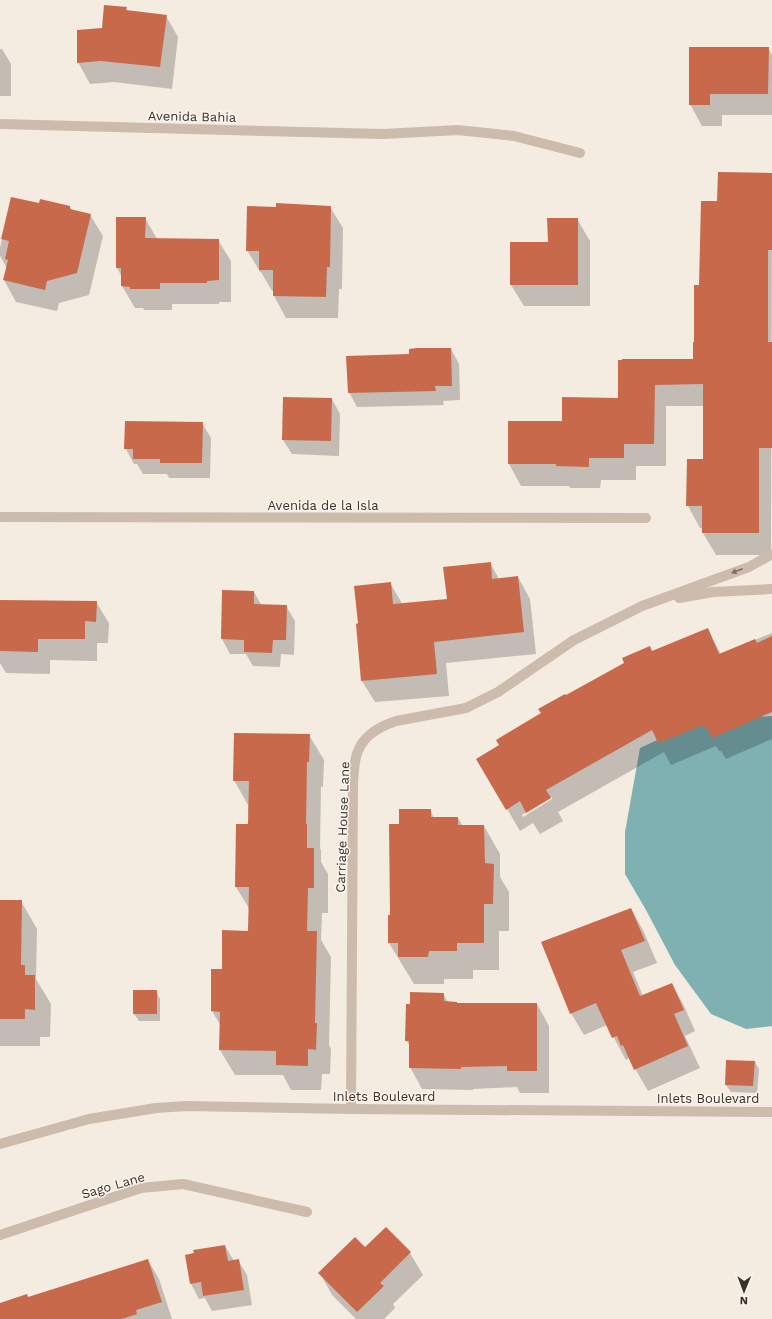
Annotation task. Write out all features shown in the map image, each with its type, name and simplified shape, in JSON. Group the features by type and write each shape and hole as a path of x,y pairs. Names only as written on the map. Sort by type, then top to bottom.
{"street":[{"name":"Avenida Bahia","path":"0,124 383,134 458,130 514,136 580,153"},
{"name":"Avenida de la Isla","path":"0,517 646,518"},
{"name":"Carriage House Lane","path":"351,1109 353,782 358,751 363,742 386,724 466,708 498,692 574,640 642,606 749,567 772,554"},
{"name":"Carriage House Lane","path":"642,606 713,592 772,589"},
{"name":"Inlets Boulevard","path":"0,1144 89,1120 156,1108 186,1106 351,1109 772,1112"},
{"name":"Sago Lane","path":"0,1235 141,1188 173,1184 182,1184 307,1212"}],"water":[{"path":"772,716 772,1026 746,1029 711,1014 675,965 625,874 625,832 640,748 698,721"}],"building":[{"path":"104,5 127,7 126,10 167,15 160,67 101,61 77,63 77,30 102,28"},
{"path":"689,47 769,47 768,94 710,94 710,105 689,105"},
{"path":"718,172 772,173 772,250 768,250 768,342 772,342 772,448 759,448 759,533 702,533 702,506 686,506 687,459 703,459 703,384 655,385 654,444 624,444 624,458 589,458 589,467 556,466 556,464 508,464 508,421 562,421 562,397 618,398 618,360 693,359 694,285 699,285 701,201 717,201"},
{"path":"11,197 39,203 40,199 70,206 70,209 91,214 77,273 47,281 45,290 3,280 8,260 5,259 9,241 1,239"},
{"path":"276,203 331,206 330,267 327,267 326,297 273,296 273,270 259,270 259,251 246,251 247,206 276,207"},
{"path":"116,217 146,217 145,238 219,239 219,280 207,281 207,283 160,283 160,289 130,289 130,287 121,286 121,268 116,268"},
{"path":"547,218 578,218 578,285 510,285 510,242 548,242"},
{"path":"451,348 452,386 435,386 436,391 348,393 346,356 409,354 409,349"},
{"path":"283,397 332,398 331,441 282,440"},
{"path":"125,421 203,422 202,463 160,463 160,459 133,459 133,449 124,449"},
{"path":"491,562 492,579 518,576 524,632 434,642 437,674 361,681 356,624 358,623 354,586 391,582 393,604 447,599 443,567"},
{"path":"222,590 254,591 254,604 287,605 286,640 273,640 272,653 244,652 244,640 221,639"},
{"path":"0,600 97,601 96,622 85,621 85,639 38,639 38,652 0,651"},
{"path":"708,628 719,654 755,639 757,643 772,636 772,712 712,738 708,729 706,730 704,725 658,743 652,730 546,790 551,798 526,813 520,801 506,810 476,759 499,745 496,740 541,713 538,709 624,663 622,658 650,646 652,651"},
{"path":"234,733 310,734 309,762 307,762 306,824 307,848 314,848 314,888 308,888 307,931 317,931 315,1023 317,1023 316,1050 308,1049 308,1066 276,1065 276,1051 219,1050 220,1012 211,1011 211,969 222,969 222,930 248,931 249,887 235,887 236,824 248,824 249,781 233,781"},
{"path":"399,809 431,809 431,817 458,817 458,825 484,825 485,863 494,864 493,904 484,904 484,943 457,943 457,951 429,951 428,957 398,957 398,943 388,943 388,915 390,915 389,824 399,824"},
{"path":"0,900 22,900 21,965 25,965 25,975 35,975 35,1010 25,1009 25,1019 0,1019"},
{"path":"631,908 645,941 621,950 640,996 672,983 684,1010 674,1014 688,1046 634,1070 623,1045 621,1046 617,1036 612,1038 596,1003 570,1014 541,942"},
{"path":"133,990 157,990 157,1014 133,1014"},
{"path":"410,992 444,993 444,1001 457,1003 537,1003 537,1071 507,1071 507,1066 461,1067 461,1069 409,1068 409,1041 405,1041 406,1004 410,1004"},
{"path":"726,1060 755,1061 753,1086 725,1085"},
{"path":"386,1227 411,1252 380,1283 384,1286 357,1312 318,1273 355,1237 365,1247"},
{"path":"225,1245 228,1261 239,1259 244,1290 203,1296 201,1282 190,1284 185,1255 194,1253 193,1250"},
{"path":"148,1259 162,1302 136,1310 137,1314 122,1319 0,1319 0,1303 27,1294 28,1297"}]}
